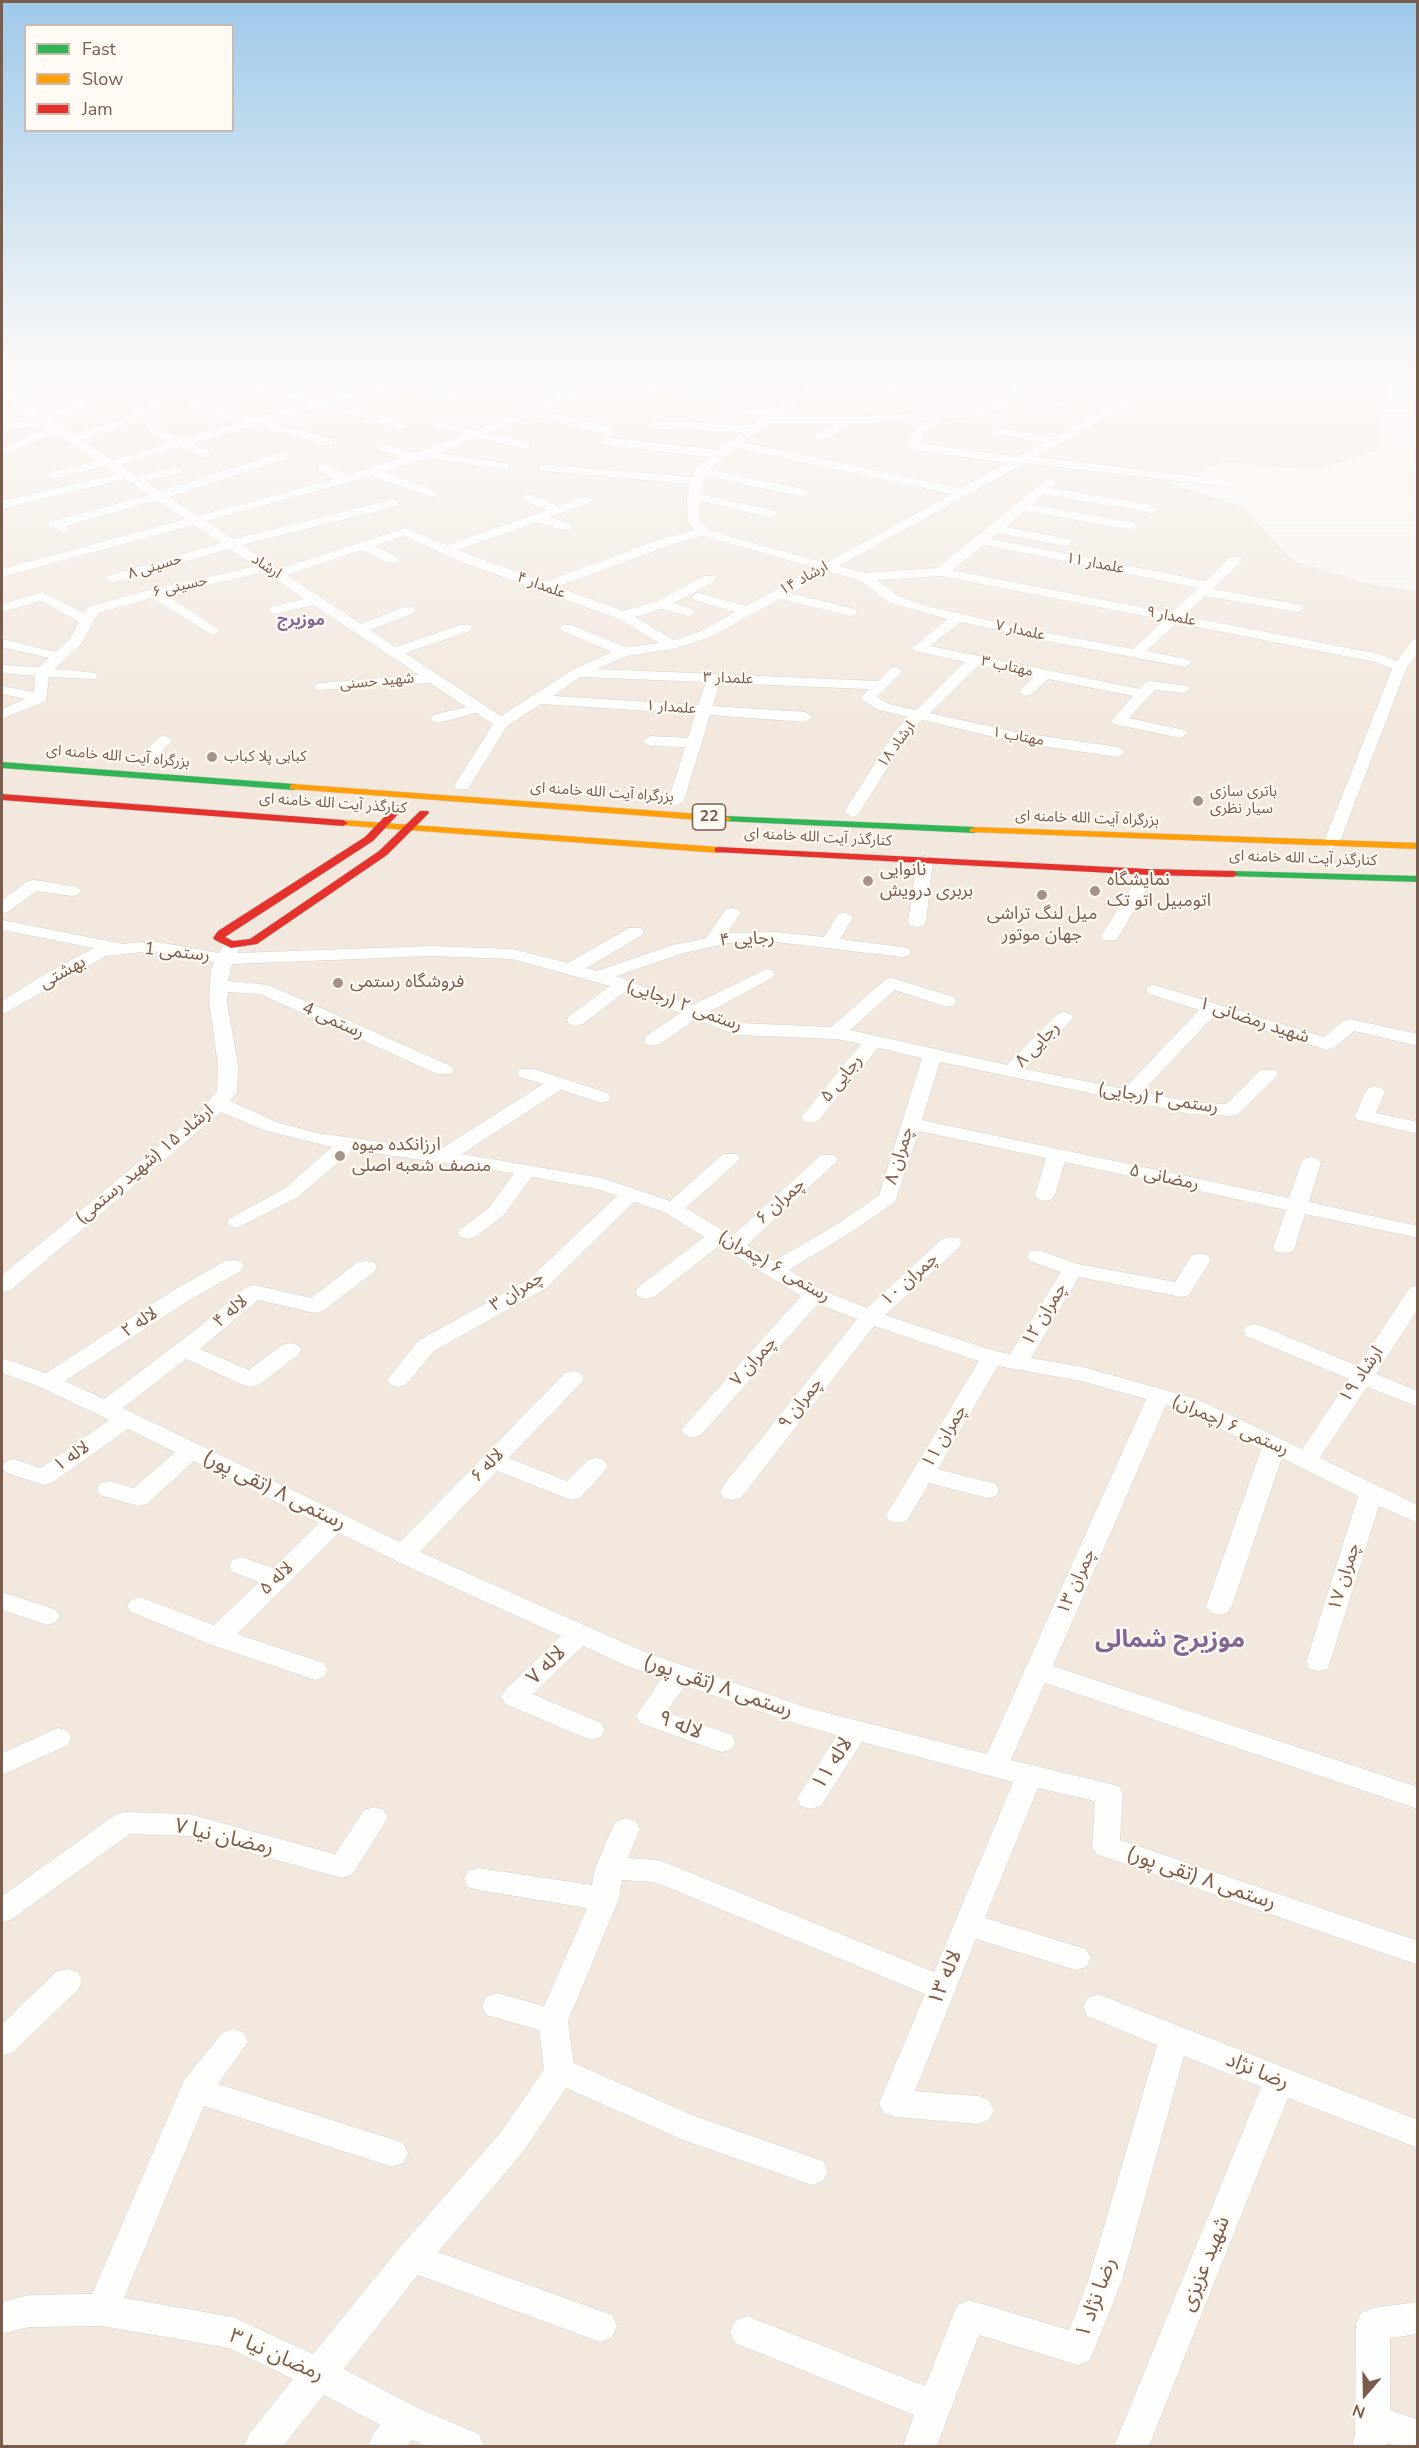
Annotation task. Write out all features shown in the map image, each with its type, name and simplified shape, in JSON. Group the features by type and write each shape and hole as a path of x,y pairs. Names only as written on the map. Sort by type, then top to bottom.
{"main road":[{"name":"کنارگذر آیت الله خامنه ای","path":"2,752 617,797"},
{"name":"بزرگراه آیت الله خامنه ای","path":"2,765 778,823 944,824 1331,844 1418,846"},
{"path":"196,780 203,767"},
{"path":"2,783 25,785"},
{"path":"110,805 120,792"},
{"name":"کنارگذر آیت الله خامنه ای","path":"2,797 821,856 1149,872 1418,879"},
{"path":"728,819 732,804"},
{"name":"کنارگذر آیت الله خامنه ای","path":"778,823 778,807 852,812 944,824 1212,825"},
{"path":"228,952 253,942 383,853 430,813 373,810"},
{"name":"ارشاد ۱۵ (شهید رستمی)","path":"228,952 219,938 222,933 364,843 396,811"},
{"path":"326,821 357,829 364,843 380,845 383,847 383,853"},
{"path":"396,842 470,831"},
{"name":"بزرگراه آیت الله خامنه ای","path":"821,856 822,841 1028,852 1031,867"},
{"path":"1244,859 1251,874"}],"street":[{"path":"2,505 77,489"},
{"name":"ارشاد","path":"148,489 501,723"},
{"path":"64,530 54,525 181,489"},
{"path":"2,573 311,489"},
{"path":"421,489 432,493"},
{"path":"695,489 693,496 694,522 704,532 864,577"},
{"path":"780,489 803,493"},
{"path":"948,489 961,492"},
{"name":"ارشاد ۱۴","path":"462,786 501,723 577,673 624,652 673,645 706,634 966,489"},
{"path":"941,572 1043,489"},
{"path":"1062,489 1152,509"},
{"path":"693,496 771,514"},
{"path":"530,498 558,510"},
{"path":"447,550 586,500"},
{"name":"حسینی ۸","path":"114,579 231,543 394,503"},
{"path":"1023,507 1132,526"},
{"path":"537,517 566,527"},
{"path":"996,529 1064,542"},
{"name":"علمدار ۴","path":"405,532 624,616 673,645"},
{"name":"حسینی ۶","path":"90,615 154,593 272,571 405,532"},
{"path":"544,587 666,542 704,532"},
{"name":"علمدار ۱۱","path":"981,541 1209,585"},
{"path":"362,545 393,560"},
{"path":"1136,654 1235,560"},
{"name":"علمدار ۹","path":"864,577 941,572 1379,658 1400,667"},
{"name":"علمدار ۷","path":"864,577 893,599 957,618 1185,663"},
{"path":"624,616 662,604 709,579"},
{"path":"1209,585 1237,582"},
{"path":"1209,585 1298,601 1268,588"},
{"path":"154,593 212,631"},
{"path":"778,594 850,612"},
{"path":"2,608 43,596 90,615 76,641 57,656 42,673 41,698"},
{"path":"699,597 747,611"},
{"path":"276,610 315,600"},
{"path":"662,604 687,612"},
{"path":"359,629 409,610"},
{"name":"مهتاب ۳","path":"957,618 919,648 1143,694"},
{"path":"395,652 465,628"},
{"path":"567,628 624,652"},
{"path":"1331,844 1400,667 1418,642"},
{"path":"2,643 57,656"},
{"name":"ارشاد ۱۸","path":"852,812 903,731 975,660"},
{"path":"4,669 92,676"},
{"path":"879,685 896,670"},
{"name":"علمدار ۳","path":"577,673 879,685"},
{"path":"1026,692 1044,674"},
{"name":"شهید حسنی","path":"321,687 434,678"},
{"path":"676,801 714,679"},
{"name":"مهتاب ۱","path":"879,685 868,698 884,707 1015,737 1118,752"},
{"path":"1180,733 1119,721 1152,685 1184,689"},
{"path":"2,690 41,698"},
{"path":"2,714 41,698"},
{"name":"علمدار ۱","path":"538,699 805,717"},
{"path":"438,717 480,708"},
{"path":"144,763 164,740"},
{"path":"650,741 694,743"},
{"path":"917,922 925,861"},
{"path":"1110,936 1149,872"},
{"path":"2,908 34,885 72,891"},
{"path":"712,942 732,913"},
{"path":"830,943 844,918"},
{"path":"2,925 128,949"},
{"path":"573,968 635,933"},
{"name":"رجایی ۴","path":"597,977 680,949 729,938 776,938 902,952"},
{"name":"رستمی 1","path":"128,949 152,946 228,952"},
{"name":"بهشتی","path":"2,1009 51,978 102,951 128,949"},
{"name":"رستمی ۲ (رجایی)","path":"228,952 290,958 431,951 513,954 573,968 624,984 736,1029 836,1033 1011,1072 1191,1108 1231,1110 1268,1074"},
{"name":"ارشاد ۱۵ (شهید رستمی)","path":"7,1274 209,1114 227,1092 228,1065 218,1002 220,970 228,952"},
{"path":"653,1040 696,1011 766,974"},
{"path":"836,1033 891,982 947,1000"},
{"path":"576,1020 624,984"},
{"name":"رستمی 4","path":"219,986 263,989 444,1070"},
{"name":"شهید رمضانی ۱","path":"1155,990 1327,1044 1350,1025 1418,1040"},
{"path":"1128,1096 1212,1007"},
{"name":"رجایی ۸","path":"1011,1072 1064,1017"},
{"name":"رجایی ۵","path":"811,1117 873,1041"},
{"name":"چمران ۸","path":"774,1270 846,1227 888,1198 932,1055"},
{"path":"527,1073 601,1097"},
{"path":"443,1157 557,1084"},
{"path":"1375,1092 1365,1116 1418,1128"},
{"name":"رستمی ۶ (چمران)","path":"218,1103 270,1126 315,1139 527,1170 602,1184 673,1209 814,1294 870,1317 992,1358 1083,1374 1189,1404 1418,1515"},
{"name":"رمضانی ۵","path":"910,1123 1418,1232"},
{"path":"237,1222 291,1193 349,1143"},
{"path":"1045,1195 1057,1155"},
{"path":"673,1209 730,1158"},
{"name":"چمران ۶","path":"646,1292 727,1241 828,1159"},
{"path":"1284,1247 1311,1163"},
{"path":"468,1233 496,1212 527,1170"},
{"name":"چمران ۳","path":"398,1380 426,1346 537,1284 631,1194"},
{"name":"چمران ۱۰","path":"870,1317 951,1243"},
{"path":"1038,1256 1073,1269 1181,1290 1200,1260"},
{"name":"لاله ۲","path":"48,1382 180,1296 233,1266"},
{"name":"لاله ۴","path":"116,1414 184,1350 254,1292 315,1306 366,1267"},
{"name":"چمران ۱۲","path":"1017,1362 1073,1269"},
{"name":"چمران ۷","path":"693,1430 814,1294"},
{"name":"ارشاد ۱۹","path":"1307,1460 1360,1376 1417,1295"},
{"name":"چمران ۹","path":"732,1492 870,1317"},
{"path":"1254,1331 1418,1400"},
{"path":"184,1350 251,1380 290,1350"},
{"name":"چمران ۱۱","path":"898,1515 992,1358"},
{"name":"رستمی ۸ (تقی پور)","path":"2,1365 48,1382 403,1554 638,1660 806,1717 1108,1794 1106,1846 1418,1953"},
{"name":"لاله ۶","path":"403,1554 573,1378"},
{"name":"چمران ۱۳","path":"995,1767 1159,1396"},
{"name":"لاله ۱","path":"14,1467 44,1477 116,1414"},
{"path":"1218,1606 1274,1446"},
{"path":"109,1489 138,1498 191,1451"},
{"path":"494,1461 571,1492 596,1466"},
{"path":"924,1473 987,1490"},
{"name":"چمران ۱۷","path":"1319,1662 1371,1493"},
{"name":"لاله ۵","path":"218,1637 336,1521"},
{"path":"241,1566 277,1579"},
{"path":"2,1602 47,1616"},
{"path":"140,1606 218,1637 315,1670"},
{"name":"لاله ۷","path":"579,1634 514,1698 592,1730"},
{"path":"1038,1671 1418,1798"},
{"name":"لاله ۹","path":"679,1674 649,1716 722,1742"},
{"name":"لاله ۱۱","path":"811,1798 855,1730"},
{"path":"2,1766 58,1738"},
{"name":"لاله ۱۳","path":"978,2110 895,2103 1029,1775"},
{"name":"رمضان نیا ۷","path":"2,1911 125,1823 189,1825 342,1867 374,1818"},
{"path":"261,2446 412,2258 512,2142 560,2071 553,2021 605,1899 609,1868 626,1829"},
{"path":"609,1868 657,1870 942,1988"},
{"path":"478,1879 605,1899"},
{"path":"968,1925 1076,1958"},
{"path":"2,2043 67,1981"},
{"path":"496,2006 553,2021"},
{"name":"رضا نژاد","path":"1098,2007 1279,2081 1418,2134"},
{"name":"رضا نژاد ۱","path":"920,2446 969,2316 1078,2349 1105,2281 1174,2039"},
{"path":"102,2310 195,2090 233,2042"},
{"path":"560,2071 683,2126 812,2171"},
{"name":"شهید عزیزی","path":"1132,2446 1279,2081"},
{"path":"195,2090 392,2153"},
{"path":"412,2258 600,2326"},
{"name":"رمضان نیا ۳","path":"2,2318 29,2311 102,2310 233,2333 406,2420 466,2446"},
{"path":"1418,2318 1373,2324 1371,2434 1418,2437"},
{"path":"747,2332 935,2407"},
{"path":"385,2446 406,2420"}],"shaded area":[{"path":"2,489 1189,489 1241,506 1293,561 1374,585 1417,591 1417,2446 2,2446"}],"traffic: fast":[{"path":"2,765 294,787"},
{"path":"726,819 974,830"},
{"path":"1233,874 1418,879"}],"traffic: slow":[{"path":"294,787 726,819"},
{"path":"343,823 719,850"},
{"path":"974,830 1418,846"}],"traffic: jam":[{"path":"2,797 343,823"},
{"path":"396,811 369,839 222,933 219,938 231,945 253,942 383,853 424,813"},
{"path":"719,850 1149,872 1233,874"}],"place":[{"name":"کبابی پلا کباب","path":"212,757"},
{"name":"باتری سازی سیار نظری","path":"1198,801"},
{"name":"نانوایی بربری درویش","path":"868,881"},
{"name":"نمایشگاه اتومبیل اتو تک","path":"1095,891"},
{"name":"میل لنگ تراشی جهان موتور","path":"1042,895"},
{"name":"فروشگاه رستمی","path":"338,983"},
{"name":"ارزانکده میوه منصف شعبه اصلی","path":"340,1156"}],"district":[{"name":"موزیرج","path":"301,621"},
{"name":"موزیرج شمالی","path":"1170,1641"}]}
